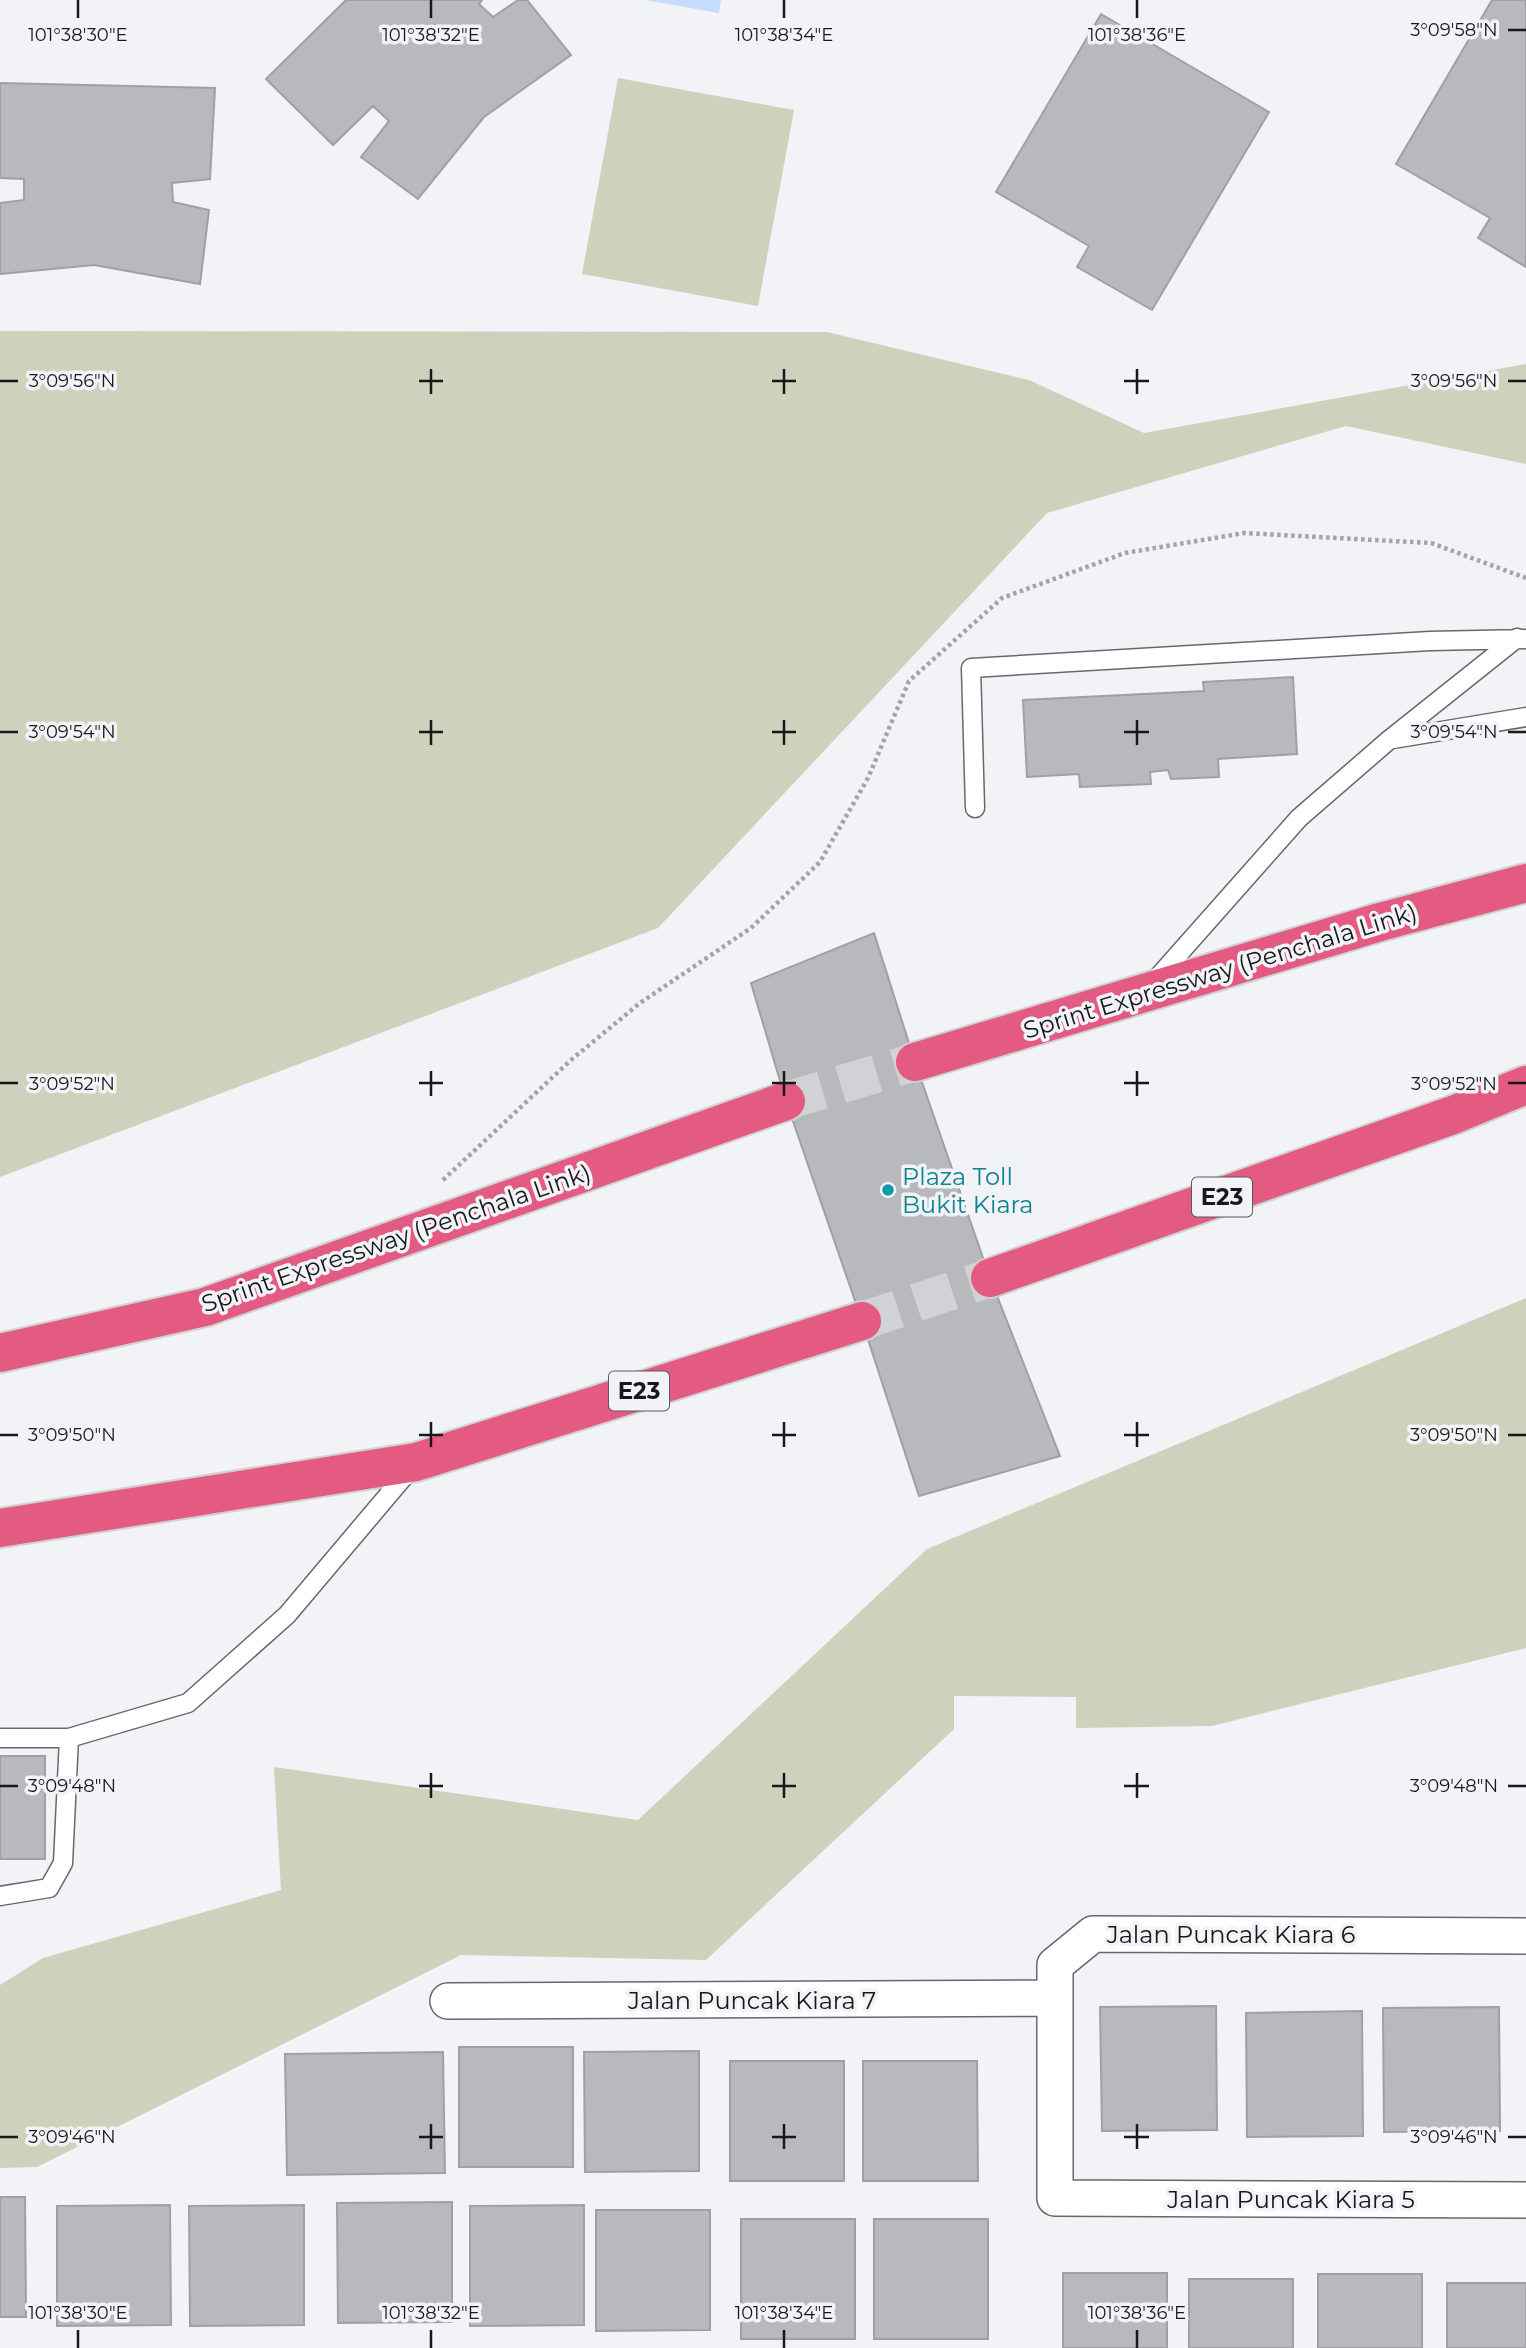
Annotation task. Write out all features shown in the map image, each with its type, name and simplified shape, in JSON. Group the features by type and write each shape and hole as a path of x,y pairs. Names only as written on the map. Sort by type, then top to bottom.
{"highway":[{"name":"Sprint Expressway (Penchala Link)","path":"915,1062 1380,922 1526,883"},
{"name":"E23","path":"990,1278 1454,1115 1526,1085"},
{"name":"Sprint Expressway (Penchala Link)","path":"0,1353 205,1307 786,1101"},
{"name":"E23","path":"0,1528 416,1462 862,1321"}],"street":[{"name":"Jalan Puncak Kiara 6","path":"1055,2199 1055,1965 1093,1934 1526,1936"},
{"name":"Jalan Puncak Kiara 7","path":"448,2001 1055,1998"},
{"name":"Jalan Puncak Kiara 5","path":"1055,2199 1526,2200"}],"lane":[{"path":"1145,992 1299,818 1389,740 1522,638"},
{"path":"975,808 971,668 1522,638"},
{"path":"1389,740 1526,717"},
{"path":"0,1738 69,1738 188,1703 287,1615 416,1462"},
{"path":"0,1896 49,1888 63,1863 69,1738"}],"path":[{"path":"443,1180 570,1060 640,1003 751,928 820,862 868,778 909,681 1002,598 1125,553 1244,533 1431,543 1526,578"}],"green space":[{"path":"618,78 794,110 758,306 582,274"},
{"path":"0,331 827,332 1029,380 1144,433 1526,364 1526,464 1346,426 1047,513 658,928 0,1177"},
{"path":"1526,1298 1526,1648 1212,1726 1076,1728 1076,1697 954,1696 954,1729 706,1960 461,1955 37,2167 0,2168 0,1985 43,1958 281,1890 274,1767 638,1820 927,1549"}],"water":[{"path":"645,0 721,0 719,13"}],"building":[{"path":"346,0 482,0 479,4 493,17 518,0 527,0 571,55 484,117 418,199 361,157 389,121 373,106 333,145 266,79"},
{"path":"1492,0 1526,0 1526,267 1478,238 1490,218 1396,164"},
{"path":"1101,14 1269,112 1152,310 1077,267 1089,246 996,192"},
{"path":"0,83 215,88 210,179 172,183 173,202 209,210 200,284 94,265 0,274 0,203 24,200 24,179 0,178"},
{"path":"1293,677 1297,754 1218,759 1219,777 1171,779 1168,770 1150,772 1151,784 1080,787 1079,774 1027,777 1023,700 1204,691 1203,682"},
{"name":"Plaza Toll Bukit Kiara","path":"874,933 915,1062 990,1278 1060,1456 919,1496 786,1101 751,983"},
{"path":"0,1756 45,1756 45,1859 0,1859"},
{"path":"1216,2006 1217,2130 1102,2131 1100,2007"},
{"path":"1499,2007 1500,2131 1384,2132 1383,2008"},
{"path":"1362,2011 1363,2136 1247,2137 1246,2013"},
{"path":"459,2047 573,2047 573,2167 459,2167"},
{"path":"699,2051 699,2171 585,2172 584,2052"},
{"path":"443,2052 445,2173 287,2175 285,2054"},
{"path":"730,2061 844,2061 844,2181 730,2181"},
{"path":"863,2061 977,2061 978,2181 863,2181"},
{"path":"0,2197 25,2197 26,2317 0,2317"},
{"path":"452,2202 452,2322 338,2323 337,2203"},
{"path":"170,2205 171,2325 57,2326 57,2206"},
{"path":"304,2205 304,2325 190,2326 189,2206"},
{"path":"584,2205 584,2325 470,2326 470,2206"},
{"path":"596,2210 710,2210 710,2330 596,2331"},
{"path":"741,2219 855,2219 855,2339 741,2339"},
{"path":"874,2219 988,2219 988,2339 874,2339"},
{"path":"1063,2273 1167,2273 1167,2348 1063,2348"},
{"path":"1318,2274 1422,2274 1422,2348 1318,2348"},
{"path":"1189,2279 1293,2279 1293,2348 1189,2348"},
{"path":"1447,2283 1526,2283 1526,2348 1447,2348"}],"tunnel":[{"path":"786,1101 915,1062"},
{"path":"862,1321 990,1278"}],"place":[{"name":"Plaza Toll Bukit Kiara","path":"888,1190"}]}
